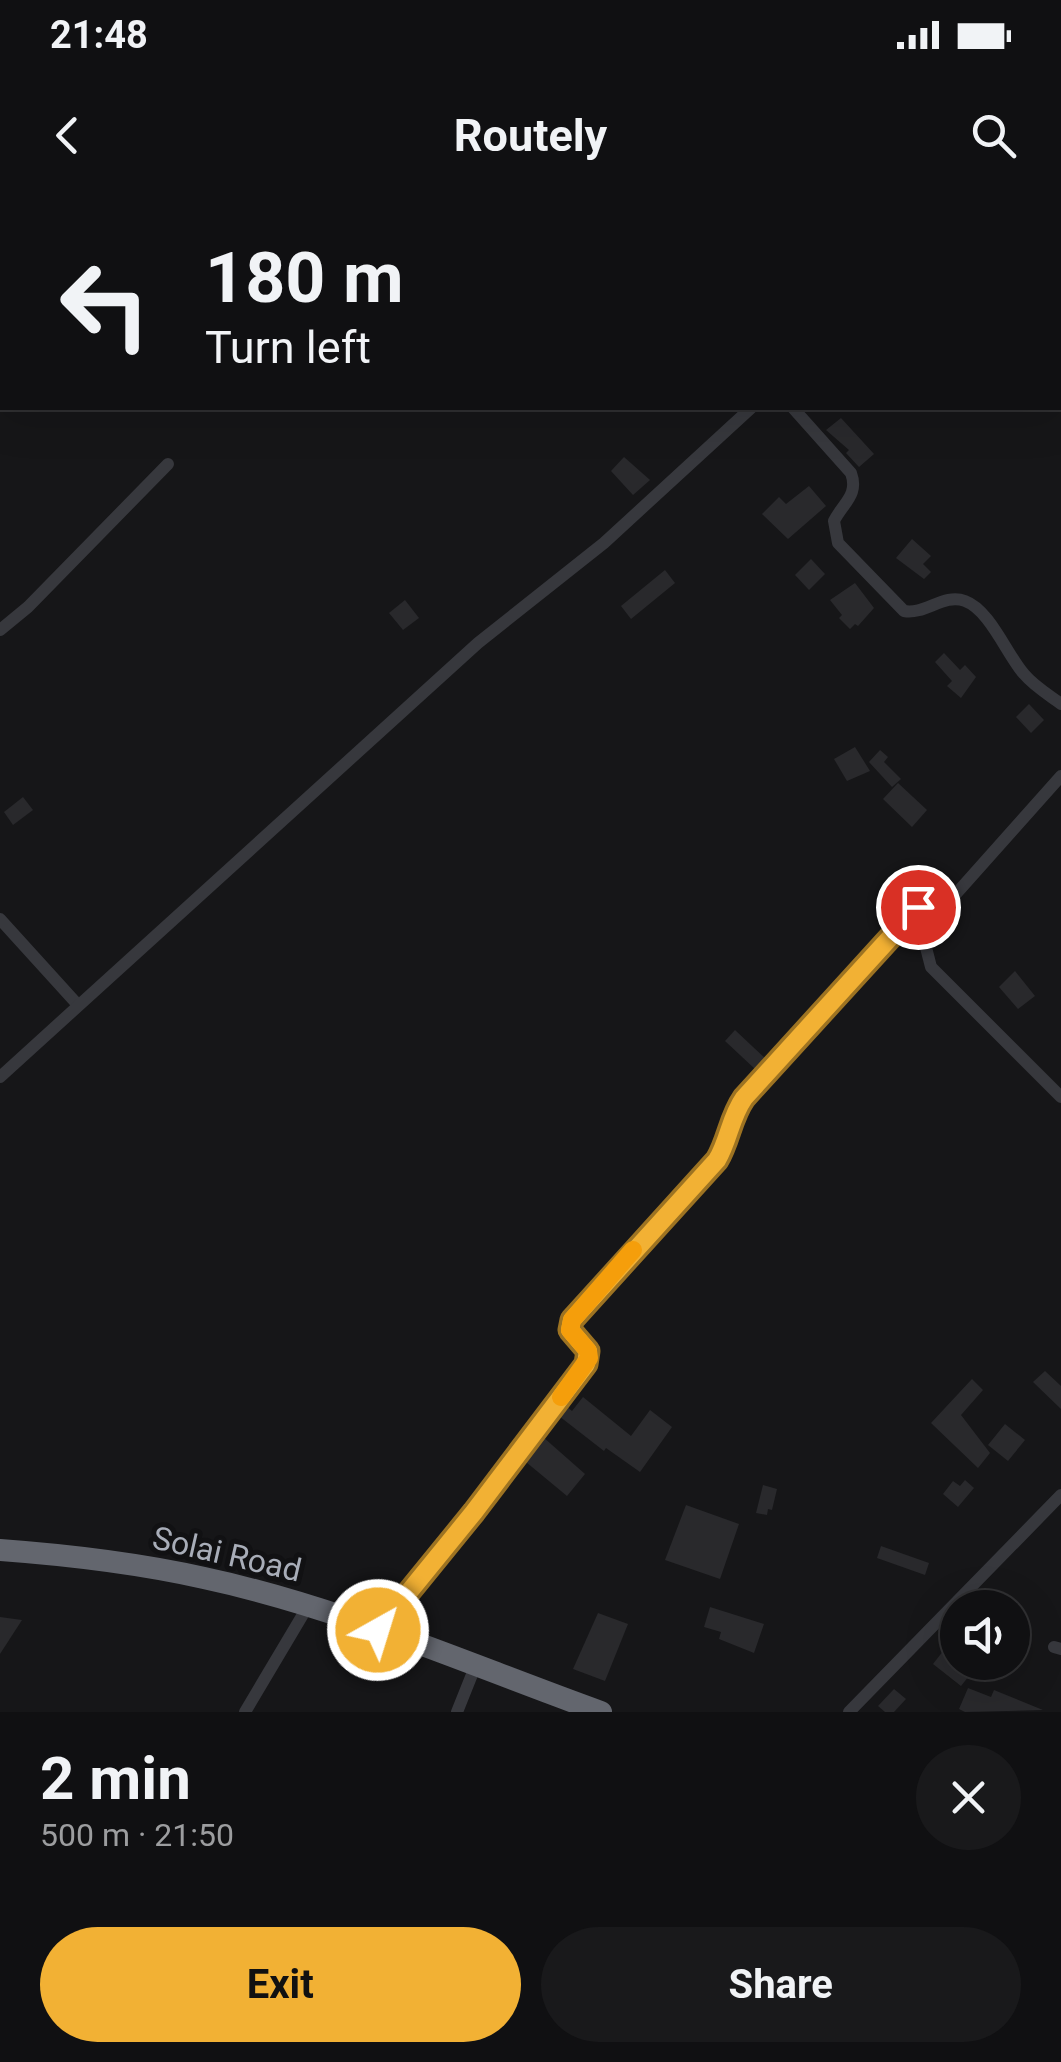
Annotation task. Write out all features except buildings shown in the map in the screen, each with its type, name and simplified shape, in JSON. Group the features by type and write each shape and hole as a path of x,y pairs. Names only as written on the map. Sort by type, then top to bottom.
{"highway":[{"name":"Solai Road","path":"0,1550 100,1560 205,1578 308,1606 601,1712"}],"street":[{"path":"0,1076 478,643 604,543 749,410"},
{"path":"796,410 854,482 854,494 834,521 838,543 904,611 923,610 954,599 967,601 980,612 1024,674 1061,704"},
{"path":"0,630 28,607 168,464"},
{"path":"1061,776 922,932 931,967 1061,1097"},
{"path":"378,1630 586,1364 588,1351 570,1330 572,1320 717,1160 727,1143 731,1119 744,1098 918,907"},
{"path":"0,919 78,1005"},
{"path":"849,1712 1061,1495"},
{"path":"245,1712 308,1606"},
{"path":"457,1712 475,1667"}],"slow traffic":[{"path":"561,1397 589,1358 588,1351 570,1330 572,1320 633,1250"}],"route":[{"path":"378,1630 586,1364 588,1351 570,1330 572,1320 717,1160 727,1143 731,1119 744,1098 918,907"}]}
